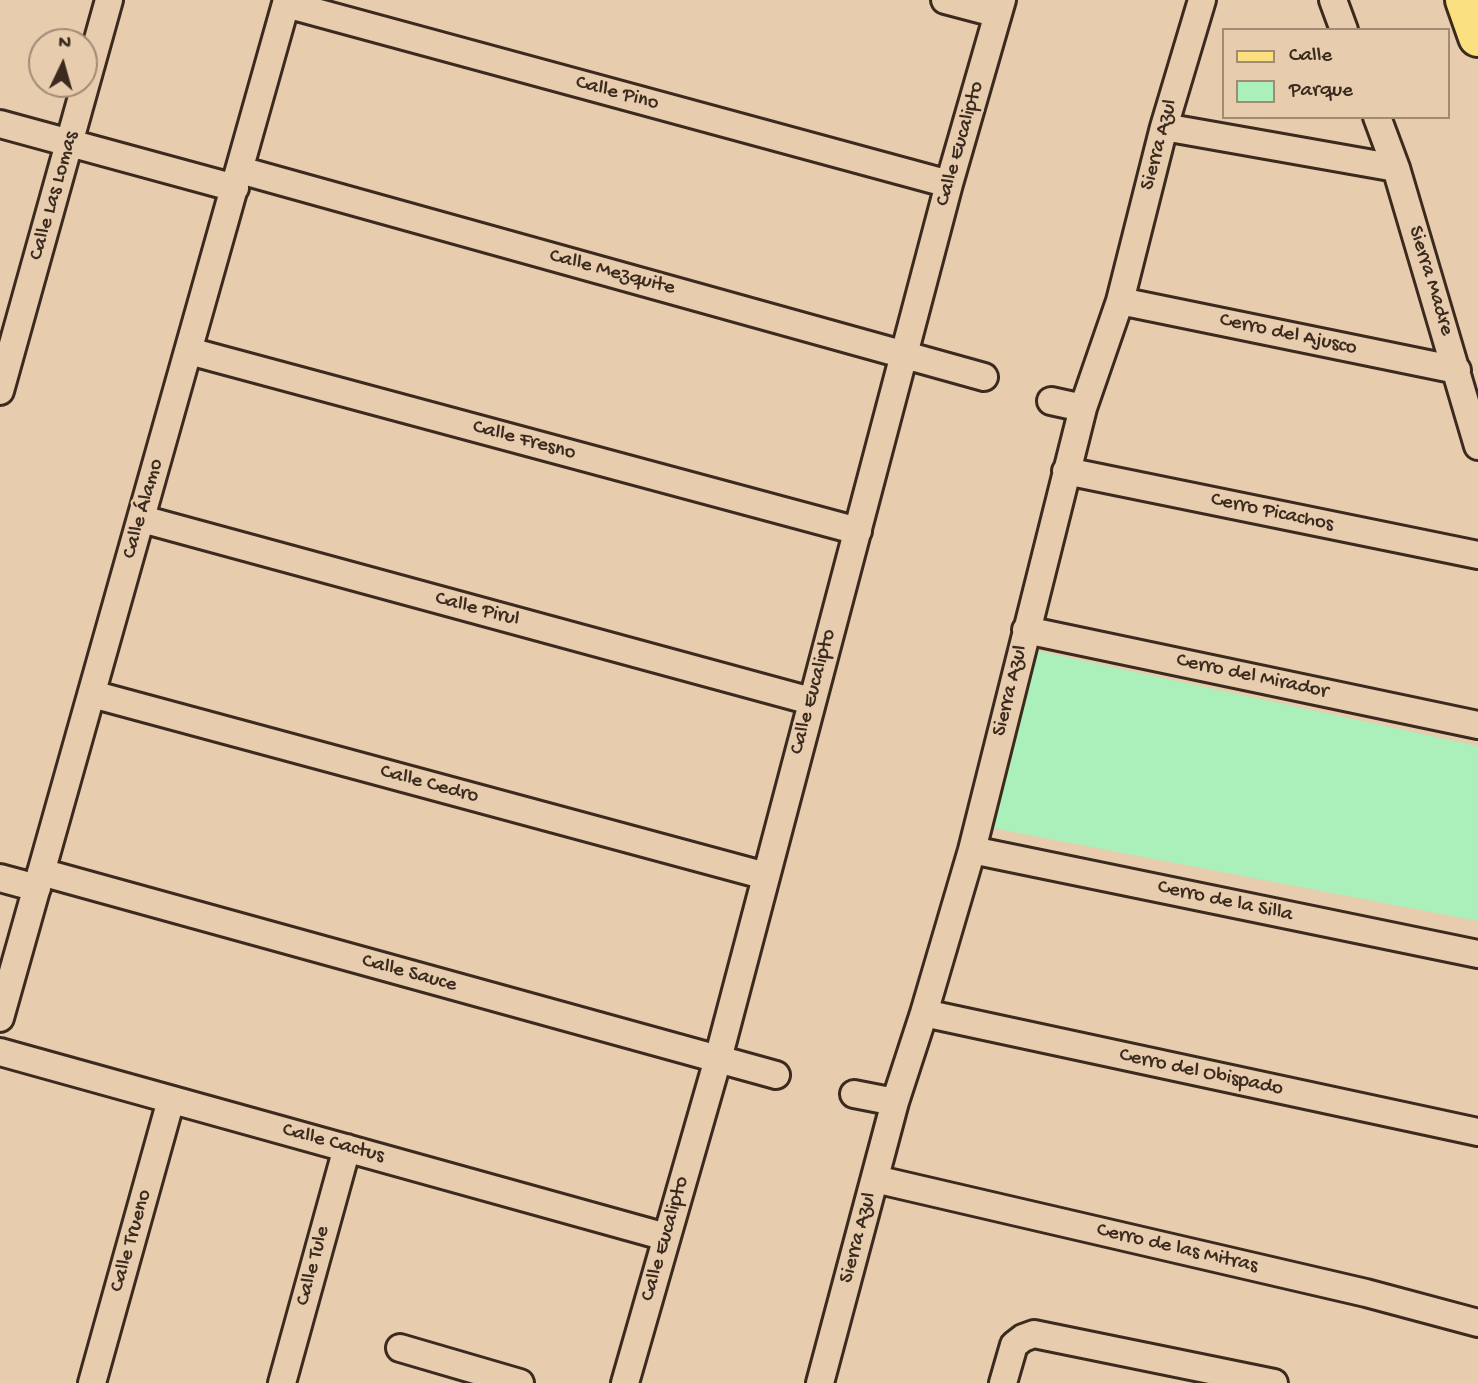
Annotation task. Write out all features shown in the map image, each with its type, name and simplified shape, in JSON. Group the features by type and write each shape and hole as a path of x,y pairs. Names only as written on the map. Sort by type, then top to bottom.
{"main road":[{"path":"1465,0 1478,37"}],"street":[{"name":"Calle Las Lomas","path":"0,391 109,0"},
{"path":"945,0 1000,7"},
{"name":"Sierra Azul","path":"820,1383 895,1102 972,850 1083,408 1120,301 1164,127 1202,0"},
{"path":"1333,0 1343,28"},
{"name":"Calle Álamo","path":"0,1018 287,2"},
{"name":"Calle Pino","path":"287,2 949,184"},
{"name":"Calle Eucalipto","path":"625,1383 718,1059 949,184 1000,7"},
{"name":"Sierra Madre","path":"1378,119 1396,169 1478,446"},
{"name":"Calle Mezquite","path":"0,124 69,143 237,179 984,377"},
{"path":"1164,127 1396,169"},
{"name":"Cerro del Ajusco","path":"1120,301 1457,370"},
{"name":"Calle Fresno","path":"189,351 858,531"},
{"path":"1051,401 1083,408"},
{"name":"Cerro Picachos","path":"1066,471 1478,555"},
{"name":"Calle Pirul","path":"142,519 811,701"},
{"name":"Cerro del Mirador","path":"1026,630 1478,725"},
{"name":"Calle Cedro","path":"92,694 765,876"},
{"name":"Cerro de la Silla","path":"972,850 1478,954"},
{"name":"Calle Sauce","path":"0,878 39,880 776,1076"},
{"name":"Cerro del Obispado","path":"924,1013 1478,1132"},
{"name":"Calle Cactus","path":"0,1052 666,1237"},
{"path":"854,1094 895,1102"},
{"name":"Calle Trueno","path":"92,1383 171,1100"},
{"name":"Calle Tule","path":"282,1383 347,1148"},
{"name":"Cerro de las Mitras","path":"875,1179 1343,1288 1478,1323"},
{"path":"1003,1383 1014,1345 1034,1334 1274,1383"},
{"path":"400,1348 478,1377 520,1383"}],"green space":[{"path":"1038,651 1478,746 1478,921 987,827"}]}
